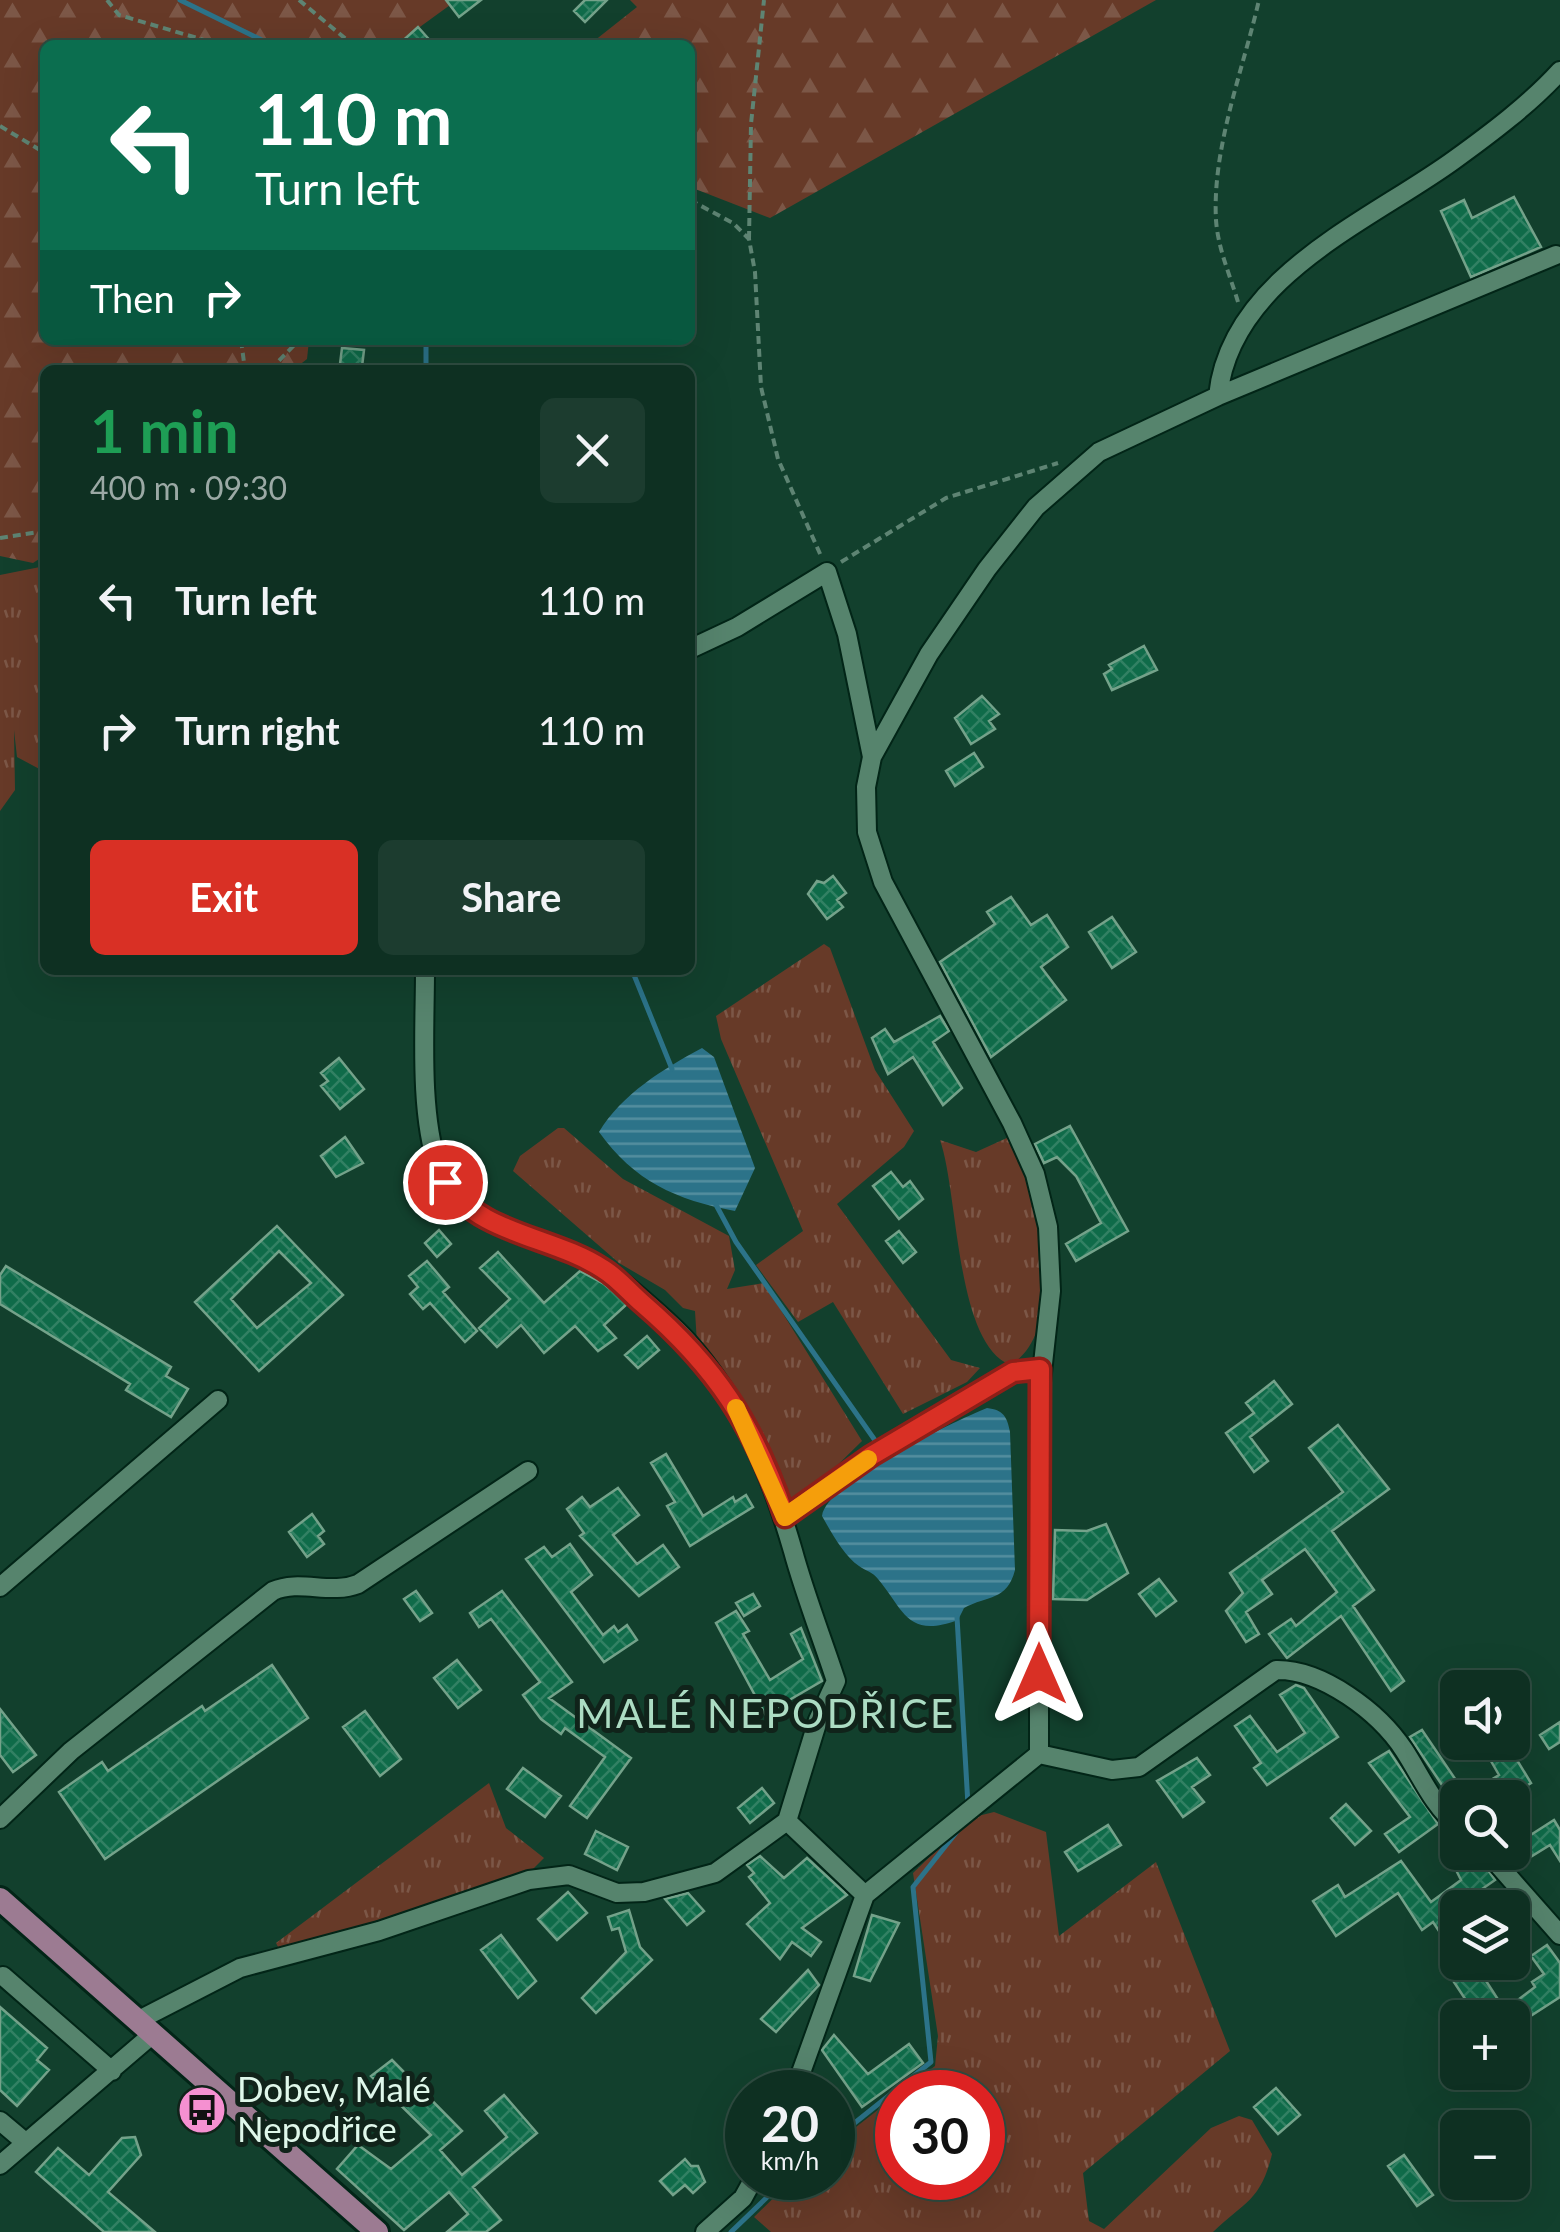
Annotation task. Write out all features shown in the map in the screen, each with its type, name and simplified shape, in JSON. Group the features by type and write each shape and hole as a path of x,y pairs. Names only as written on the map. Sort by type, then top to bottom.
{"main road":[{"path":"0,1899 377,2232"}],"street":[{"path":"1218,396 1220,374 1245,326 1269,294 1311,254 1455,160 1560,71"},
{"path":"1040,1754 1040,1369 1051,1291 1044,1206 1012,1124 883,882 867,832 866,787 872,757 929,654 1036,507 1099,452 1218,396 1556,255"},
{"path":"695,647 737,627 827,572 847,634 872,757"},
{"path":"0,2164 112,2071 146,2027 240,1968 412,1921 529,1880 569,1875 617,1893 644,1892 715,1873 787,1822 818,1720 836,1682 785,1517 740,1414 690,1344 666,1320 602,1268 472,1210 445,1182 434,1154 429,1116 425,975"},
{"path":"785,1517 871,1456 1013,1372 1040,1369"},
{"path":"0,1587 218,1400"},
{"path":"0,1819 71,1751 273,1591 288,1586 334,1590 358,1584 528,1471"},
{"path":"1040,1754 1112,1770 1139,1768 1276,1670 1298,1670 1322,1679 1402,1746 1440,1807"},
{"path":"802,2070 866,1894 1040,1754"},
{"path":"787,1822 866,1894"},
{"path":"1503,1870 1560,1935"},
{"path":"3,1976 112,2071"},
{"path":"0,2121 25,2142"},
{"path":"705,2232 741,2200"}],"path":[{"path":"107,0 119,15 204,40"},
{"path":"299,0 343,40"},
{"path":"764,0 751,124 749,239 761,387 778,460 827,572 926,508 970,488 1061,462"},
{"path":"1245,326 1224,263 1216,220 1220,167 1259,0"},
{"path":"0,126 40,150"},
{"path":"695,203 733,223 749,239"},
{"path":"275,365 295,345"},
{"path":"0,538 40,532"}],"green space":[{"path":"0,0 457,0 402,40 40,40 40,345 308,345 307,359 299,365 40,365 40,558 33,563 0,556"},
{"path":"630,0 1156,0 770,218 695,189 695,40 595,40 637,7"},
{"path":"40,567 40,769 17,757 14,730 15,790 0,811 0,575"},
{"path":"824,944 830,948 875,1070 914,1131 904,1147 837,1204 951,1360 980,1368 967,1382 903,1414 833,1302 798,1322 756,1265 803,1231 721,1039 716,1016"},
{"path":"558,1128 564,1128 623,1179 729,1236 735,1270 727,1289 764,1283 862,1441 806,1496 799,1500 788,1496 749,1416 697,1343 695,1311 683,1308 665,1290 619,1263 513,1171 520,1156"},
{"path":"1009,1137 1037,1222 1044,1291 1040,1322 1029,1347 1010,1365 992,1351 969,1298 940,1140 976,1152"},
{"path":"489,1783 506,1828 544,1858 528,1874 382,1927 280,1951 276,1943"},
{"path":"994,1812 1046,1832 1059,1936 1156,1862 1230,2051 1083,2173 1089,2221 1104,2229 1211,2128 1239,2116 1252,2120 1272,2154 1257,2191 1213,2232 771,2232 754,2217 771,2200 855,2200 855,2128 875,2112 875,2200 1005,2200 1005,2070 930,2070 935,2066 938,2036 913,1873 970,1818"}],"water":[{"path":"702,1048 714,1057 755,1168 735,1211 694,1201 658,1186 627,1163 599,1132 631,1094"},
{"path":"987,1408 1003,1415 1010,1432 1015,1570 1002,1592 964,1608 958,1620 941,1625 917,1624 901,1611 876,1577 848,1556 822,1516 829,1502 867,1470"}],"building":[{"path":"446,0 481,0 459,17"},
{"path":"585,0 607,0 585,22 574,11"},
{"path":"418,27 430,40 404,40"},
{"path":"1514,197 1541,247 1471,277 1441,211 1464,200 1472,218"},
{"path":"342,348 364,350 362,365 340,364"},
{"path":"1144,646 1157,670 1112,690 1104,674 1112,669 1109,665"},
{"path":"982,696 999,714 989,721 995,729 971,744 955,718"},
{"path":"974,753 983,767 955,786 946,771"},
{"path":"833,876 846,893 837,900 843,907 827,919 808,894 817,881 824,883"},
{"path":"1011,897 1031,925 1047,915 1068,947 1041,967 1066,1000 991,1057 940,962 995,924 987,912"},
{"path":"1112,917 1136,952 1112,968 1089,932"},
{"path":"940,1016 949,1031 933,1042 962,1088 943,1105 913,1057 888,1074 872,1038 885,1029 894,1042"},
{"path":"339,1058 364,1089 340,1109 321,1086 328,1081 321,1073"},
{"path":"1070,1126 1128,1231 1076,1261 1066,1244 1101,1223 1076,1176 1057,1157 1044,1163 1035,1144"},
{"path":"345,1137 363,1163 336,1177 321,1156"},
{"path":"891,1172 903,1187 910,1181 923,1199 899,1219 873,1186"},
{"path":"277,1226 343,1295 259,1371 195,1302","holes":["279,1251 311,1283 257,1328 231,1299"]},
{"path":"439,1230 451,1244 437,1257 425,1243"},
{"path":"899,1231 916,1252 903,1263 886,1241"},
{"path":"498,1252 544,1303 580,1271 604,1284 628,1303 604,1325 616,1338 598,1351 575,1326 544,1353 521,1325 497,1347 479,1328 510,1299 480,1268"},
{"path":"427,1261 449,1287 443,1292 477,1331 465,1342 430,1303 423,1309 410,1294 418,1287 409,1276"},
{"path":"6,1266 171,1367 166,1376 188,1389 171,1417 126,1390 130,1384 0,1304 0,1275"},
{"path":"647,1336 659,1350 638,1368 625,1355"},
{"path":"1274,1381 1292,1404 1250,1437 1268,1461 1254,1472 1226,1433 1254,1413 1246,1403"},
{"path":"1338,1425 1389,1489 1332,1531 1374,1590 1353,1606 1404,1681 1391,1691 1341,1616 1287,1658 1269,1634 1291,1619 1296,1626 1337,1592 1305,1549 1262,1580 1272,1594 1246,1612 1259,1634 1246,1642 1226,1611 1243,1593 1230,1573 1343,1492 1309,1448"},
{"path":"666,1454 703,1516 733,1497 735,1502 746,1495 753,1507 690,1546 667,1506 675,1502 651,1463"},
{"path":"618,1488 639,1515 613,1535 637,1564 663,1545 679,1567 639,1596 580,1536 584,1533 567,1509 582,1497 590,1507"},
{"path":"312,1514 324,1531 318,1536 324,1544 307,1557 289,1532"},
{"path":"1106,1524 1128,1573 1087,1600 1053,1599 1055,1530 1087,1531"},
{"path":"570,1544 592,1575 571,1592 603,1635 614,1626 618,1632 627,1625 637,1640 604,1662 526,1559 544,1547 552,1557"},
{"path":"1159,1579 1176,1601 1156,1616 1139,1594"},
{"path":"416,1591 432,1613 420,1621 404,1599"},
{"path":"502,1591 572,1682 549,1698 631,1758 587,1818 570,1806 605,1757 565,1728 561,1734 541,1719 523,1695 540,1682 491,1619 479,1627 470,1613"},
{"path":"753,1594 760,1606 744,1616 736,1603"},
{"path":"736,1611 749,1631 743,1634 770,1680 803,1659 791,1634 801,1628 822,1681 765,1714 716,1623"},
{"path":"457,1660 481,1690 458,1708 434,1678"},
{"path":"272,1665 308,1718 105,1859 59,1792 102,1762 108,1771 202,1706 205,1711"},
{"path":"1296,1685 1304,1688 1338,1737 1267,1785 1254,1768 1261,1763 1235,1726 1250,1716 1277,1752 1305,1733 1280,1695"},
{"path":"0,1709 36,1755 13,1772 0,1755"},
{"path":"365,1711 401,1759 380,1776 343,1727"},
{"path":"1560,1722 1560,1742 1549,1749 1540,1735"},
{"path":"1422,1730 1456,1780 1440,1782 1410,1737"},
{"path":"1389,1751 1438,1824 1399,1852 1385,1834 1410,1817 1369,1763"},
{"path":"1197,1758 1210,1775 1192,1787 1204,1802 1183,1817 1157,1781"},
{"path":"1490,1760 1517,1760 1529,1780 1491,1780 1499,1775"},
{"path":"523,1768 561,1796 545,1817 507,1789"},
{"path":"762,1788 774,1803 750,1823 738,1808"},
{"path":"1346,1804 1371,1831 1355,1845 1331,1818"},
{"path":"1554,1820 1560,1830 1560,1861 1550,1845 1530,1857 1530,1835"},
{"path":"1108,1825 1121,1845 1078,1871 1065,1852"},
{"path":"596,1831 628,1847 617,1870 585,1854"},
{"path":"760,1856 784,1878 807,1858 847,1895 802,1928 821,1942 811,1956 792,1942 780,1959 747,1924 770,1903 749,1877 754,1873 747,1865"},
{"path":"1401,1861 1431,1902 1440,1895 1439,1931 1433,1922 1422,1930 1398,1893 1336,1936 1313,1901 1338,1885 1345,1897"},
{"path":"1456,1870 1488,1870 1495,1880 1481,1890 1447,1890 1461,1880"},
{"path":"568,1892 587,1913 557,1940 538,1919"},
{"path":"688,1893 704,1911 687,1925 665,1899"},
{"path":"629,1910 640,1947 652,1960 596,2013 582,1998 626,1952 619,1928 612,1930 608,1917"},
{"path":"872,1915 899,1923 870,1981 854,1976"},
{"path":"501,1935 536,1981 518,1998 481,1950"},
{"path":"1547,1945 1560,1963 1560,1997 1530,2016 1530,2000 1518,2000 1544,1974 1531,1956"},
{"path":"808,1970 819,1985 776,2032 761,2019"},
{"path":"1485,1980 1498,2000 1466,2000 1454,1982"},
{"path":"0,2007 47,2048 37,2060 49,2070 17,2106 0,2090"},
{"path":"834,2035 868,2074 909,2044 923,2063 913,2070 875,2070 875,2098 862,2107 855,2097 855,2070 836,2070 822,2050"},
{"path":"392,2060 462,2131 440,2150 462,2175 507,2137 485,2111 504,2095 537,2133 473,2187 501,2220 486,2232 447,2232 468,2214 449,2192 404,2230 337,2169 358,2145 391,2169 431,2135 371,2076"},
{"path":"1276,2088 1300,2115 1278,2134 1254,2107"},
{"path":"135,2137 141,2155 108,2192 155,2232 104,2232 36,2172 58,2148 89,2175 122,2138"},
{"path":"1404,2155 1433,2195 1417,2206 1388,2166"},
{"path":"685,2159 691,2166 698,2166 705,2182 693,2193 685,2185 673,2195 660,2181"}],"waterway":[{"path":"180,0 262,40"},
{"path":"426,345 426,365"},
{"path":"634,975 672,1069"},
{"path":"715,1203 736,1242 879,1446"},
{"path":"957,1617 968,1805"},
{"path":"855,2123 931,2062 913,1887 959,1829"},
{"path":"731,2232 764,2200"}],"slow traffic":[{"path":"736,1408 774,1484 785,1517 868,1459"}],"place":[{"name":"Dobev, Malé Nepodřice","path":"202,2110"}],"district":[{"name":"MALÉ NEPODŘICE","path":"766,1714"}],"route":[{"path":"445,1182 452,1194 472,1210 602,1268 644,1306 666,1320 690,1344 740,1414 774,1484 785,1517 871,1456 1013,1372 1040,1369 1039,1674"}]}
